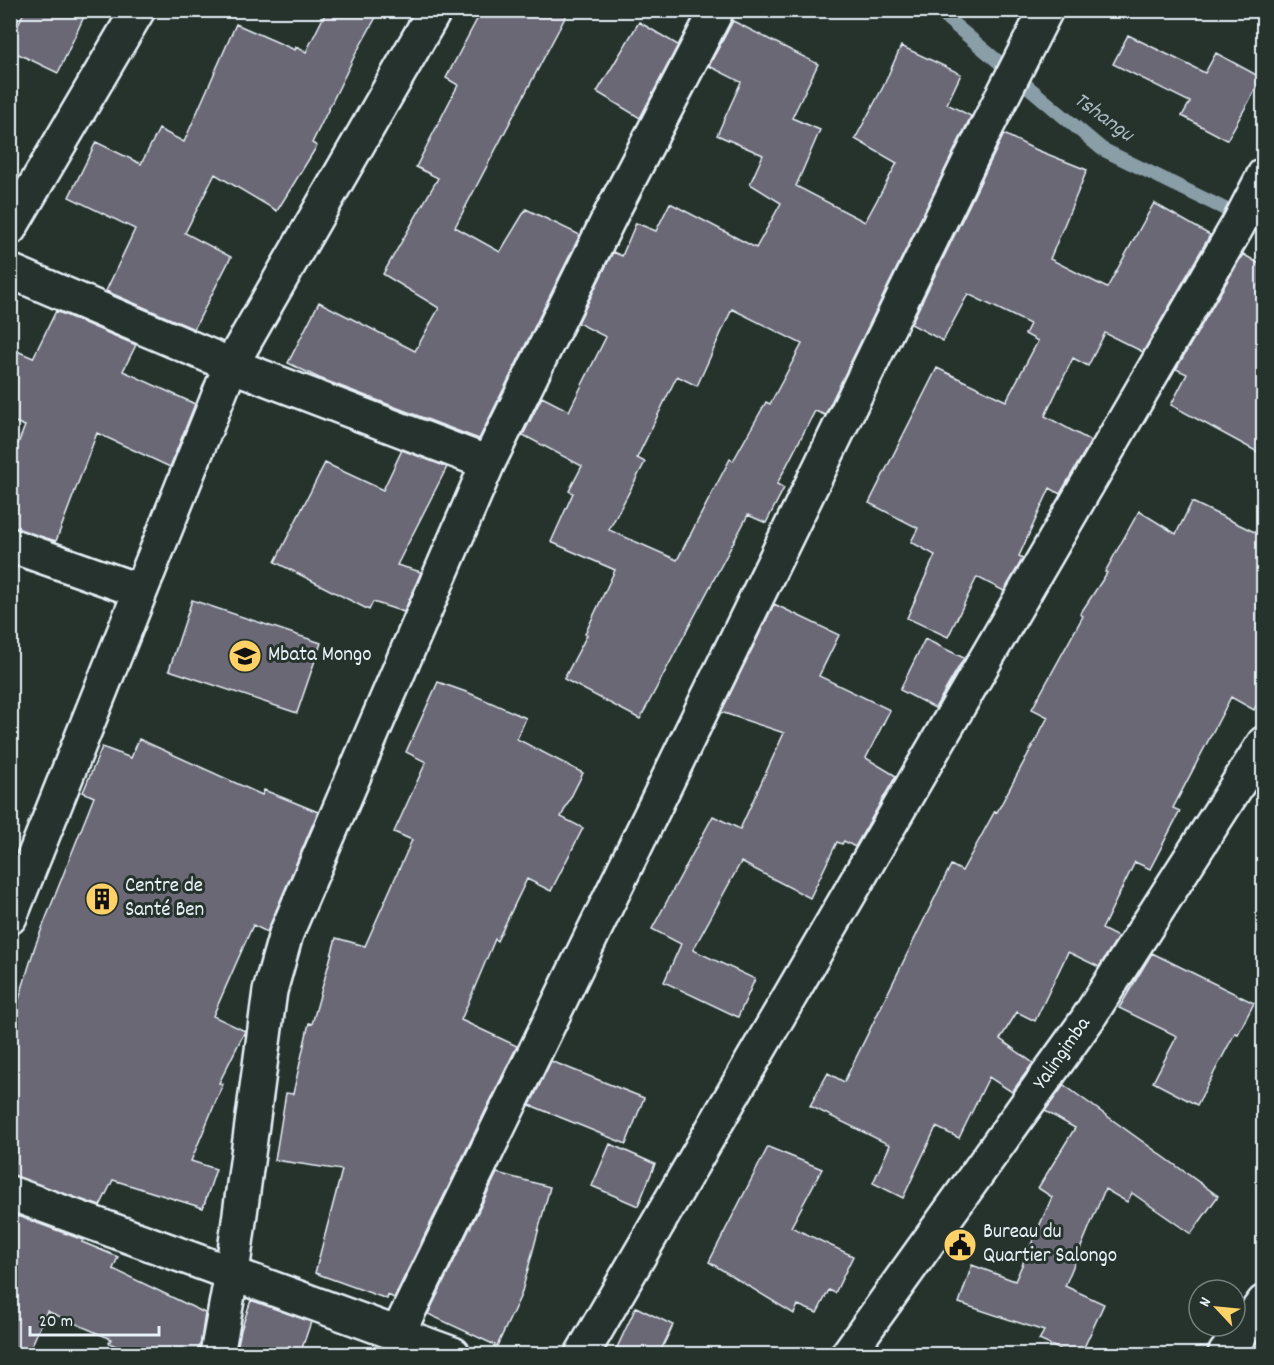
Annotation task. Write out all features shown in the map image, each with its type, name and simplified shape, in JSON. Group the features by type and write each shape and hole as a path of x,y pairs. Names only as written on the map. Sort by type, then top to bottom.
{"street":[{"path":"10,228 138,10"},
{"path":"10,917 231,365 435,10"},
{"path":"217,1354 232,1273 270,992 286,934 488,463 612,212 717,10"},
{"path":"397,1335 972,156 1045,12"},
{"path":"582,1354 1243,216 1263,175"},
{"path":"10,271 231,365 488,463"},
{"path":"10,544 140,591"},
{"name":"Yalingimba","path":"848,1354 1087,1020 1263,743"},
{"path":"10,1193 451,1354"},
{"path":"1225,1354 1263,1302"}],"building":[{"path":"25,10 87,10 58,73 10,50 10,42"},
{"path":"327,10 380,10 312,143 317,146 277,211 215,174 185,233 231,257 194,329 106,291 135,229 69,197 96,142 141,164 159,129 184,142 236,24 295,50 296,47 306,52"},
{"path":"482,10 569,10 455,227 500,252 526,209 580,235 479,439 319,378 288,363 319,302 415,351 439,308 383,274 438,178 416,167 458,85 446,78"},
{"path":"733,21 818,64 792,118 820,130 796,186 865,222 897,163 855,139 883,87 901,46 961,74 947,104 971,116 825,415 815,411 777,484 784,488 766,523 748,515 640,719 564,679 587,635 585,634 615,570 551,542 573,493 569,491 582,466 523,435 542,397 569,411 606,337 578,323 613,252 622,256 636,223 656,231 670,203 756,248 781,203 750,184 763,155 717,135 741,82 709,66","holes":["732,309 802,344 770,404 766,402 733,461 730,459 677,560 609,530 645,462 637,458 677,376 697,386"]},
{"path":"639,22 678,45 640,118 597,92"},
{"path":"1128,35 1205,73 1216,53 1262,78 1227,140 1182,116 1190,102 1113,64"},
{"path":"1004,134 1087,170 1050,259 1107,288 1154,203 1210,235 1143,352 1105,333 1088,366 1073,358 1045,416 1091,441 1060,494 1050,488 1019,556 1023,558 1004,591 977,577 948,637 907,618 935,555 911,542 918,528 869,503 937,368 1006,401 1038,341 1025,334 1030,324 968,294 943,341 911,324"},
{"path":"1243,254 1263,266 1263,455 1171,405 1187,374 1176,369"},
{"path":"56,311 136,345 123,371 195,404 170,467 97,433 56,541 10,527 10,464 25,426 10,420 10,348 33,358"},
{"path":"402,450 447,467 397,565 421,572 404,612 373,602 369,610 275,562 325,463 383,490"},
{"path":"1192,502 1263,536 1263,692 1254,710 1231,697 1173,808 1180,811 1150,869 1135,862 1102,929 1118,937 1099,967 1068,952 1035,1021 1017,1012 1000,1039 1033,1063 1012,1092 989,1077 959,1138 936,1127 903,1198 873,1183 890,1145 810,1106 828,1073 844,1082 951,865 962,871 995,811 997,812 1048,717 1032,709 1083,616 1080,614 1107,573 1105,572 1139,511 1176,534"},
{"name":"Mbata Mongo","path":"192,600 321,643 297,713 169,670"},
{"path":"774,604 839,635 819,676 890,710 866,758 896,776 855,847 844,841 842,844 837,842 810,898 741,862 693,950 755,979 738,1017 664,982 681,944 652,929 713,816 740,829 784,733 721,712"},
{"path":"925,639 964,658 935,708 900,690"},
{"path":"438,682 526,718 517,739 583,773 561,817 583,828 551,891 527,879 497,941 495,939 461,1020 517,1046 394,1298 388,1295 387,1299 315,1273 342,1170 275,1160 286,1093 293,1094 309,1023 312,1024 336,938 365,946 412,840 394,832 426,762 406,752"},
{"path":"139,739 262,795 264,790 318,812 267,932 253,925 213,1016 245,1031 219,1083 223,1084 191,1161 216,1169 203,1208 113,1180 100,1206 10,1175 10,996 19,999 35,946 94,797 83,792 102,747 131,758"},
{"path":"1152,953 1254,1003 1238,1034 1235,1033 1197,1105 1153,1082 1177,1036 1119,1008"},
{"path":"551,1061 644,1098 626,1144 530,1105"},
{"path":"1064,1085 1218,1196 1191,1234 1132,1193 1127,1202 1105,1189 1065,1286 1104,1304 1081,1354 1070,1354 1039,1340 1044,1331 959,1303 972,1265 1015,1281 1052,1197 1038,1188 1075,1128 1045,1111"},
{"path":"610,1144 655,1164 638,1206 592,1186"},
{"path":"768,1147 822,1169 791,1227 853,1256 835,1293 829,1290 817,1313 798,1305 794,1314 709,1262"},
{"path":"497,1173 550,1187 521,1295 497,1346 428,1314"},
{"path":"10,1213 83,1240 82,1242 118,1257 113,1269 205,1313 199,1354 134,1354 109,1343 111,1339 47,1311 28,1354 10,1354"},
{"path":"251,1300 311,1322 300,1354 236,1354"},
{"path":"636,1307 673,1325 659,1354 614,1354"}],"waterway":[{"name":"Tshangu","path":"937,10 1102,149 1264,228"}],"place":[{"name":"Mbata Mongo","path":"245,656"},
{"name":"Centre de Santé Ben","path":"102,899"},
{"name":"Bureau du Quartier Salongo","path":"960,1245"}]}
